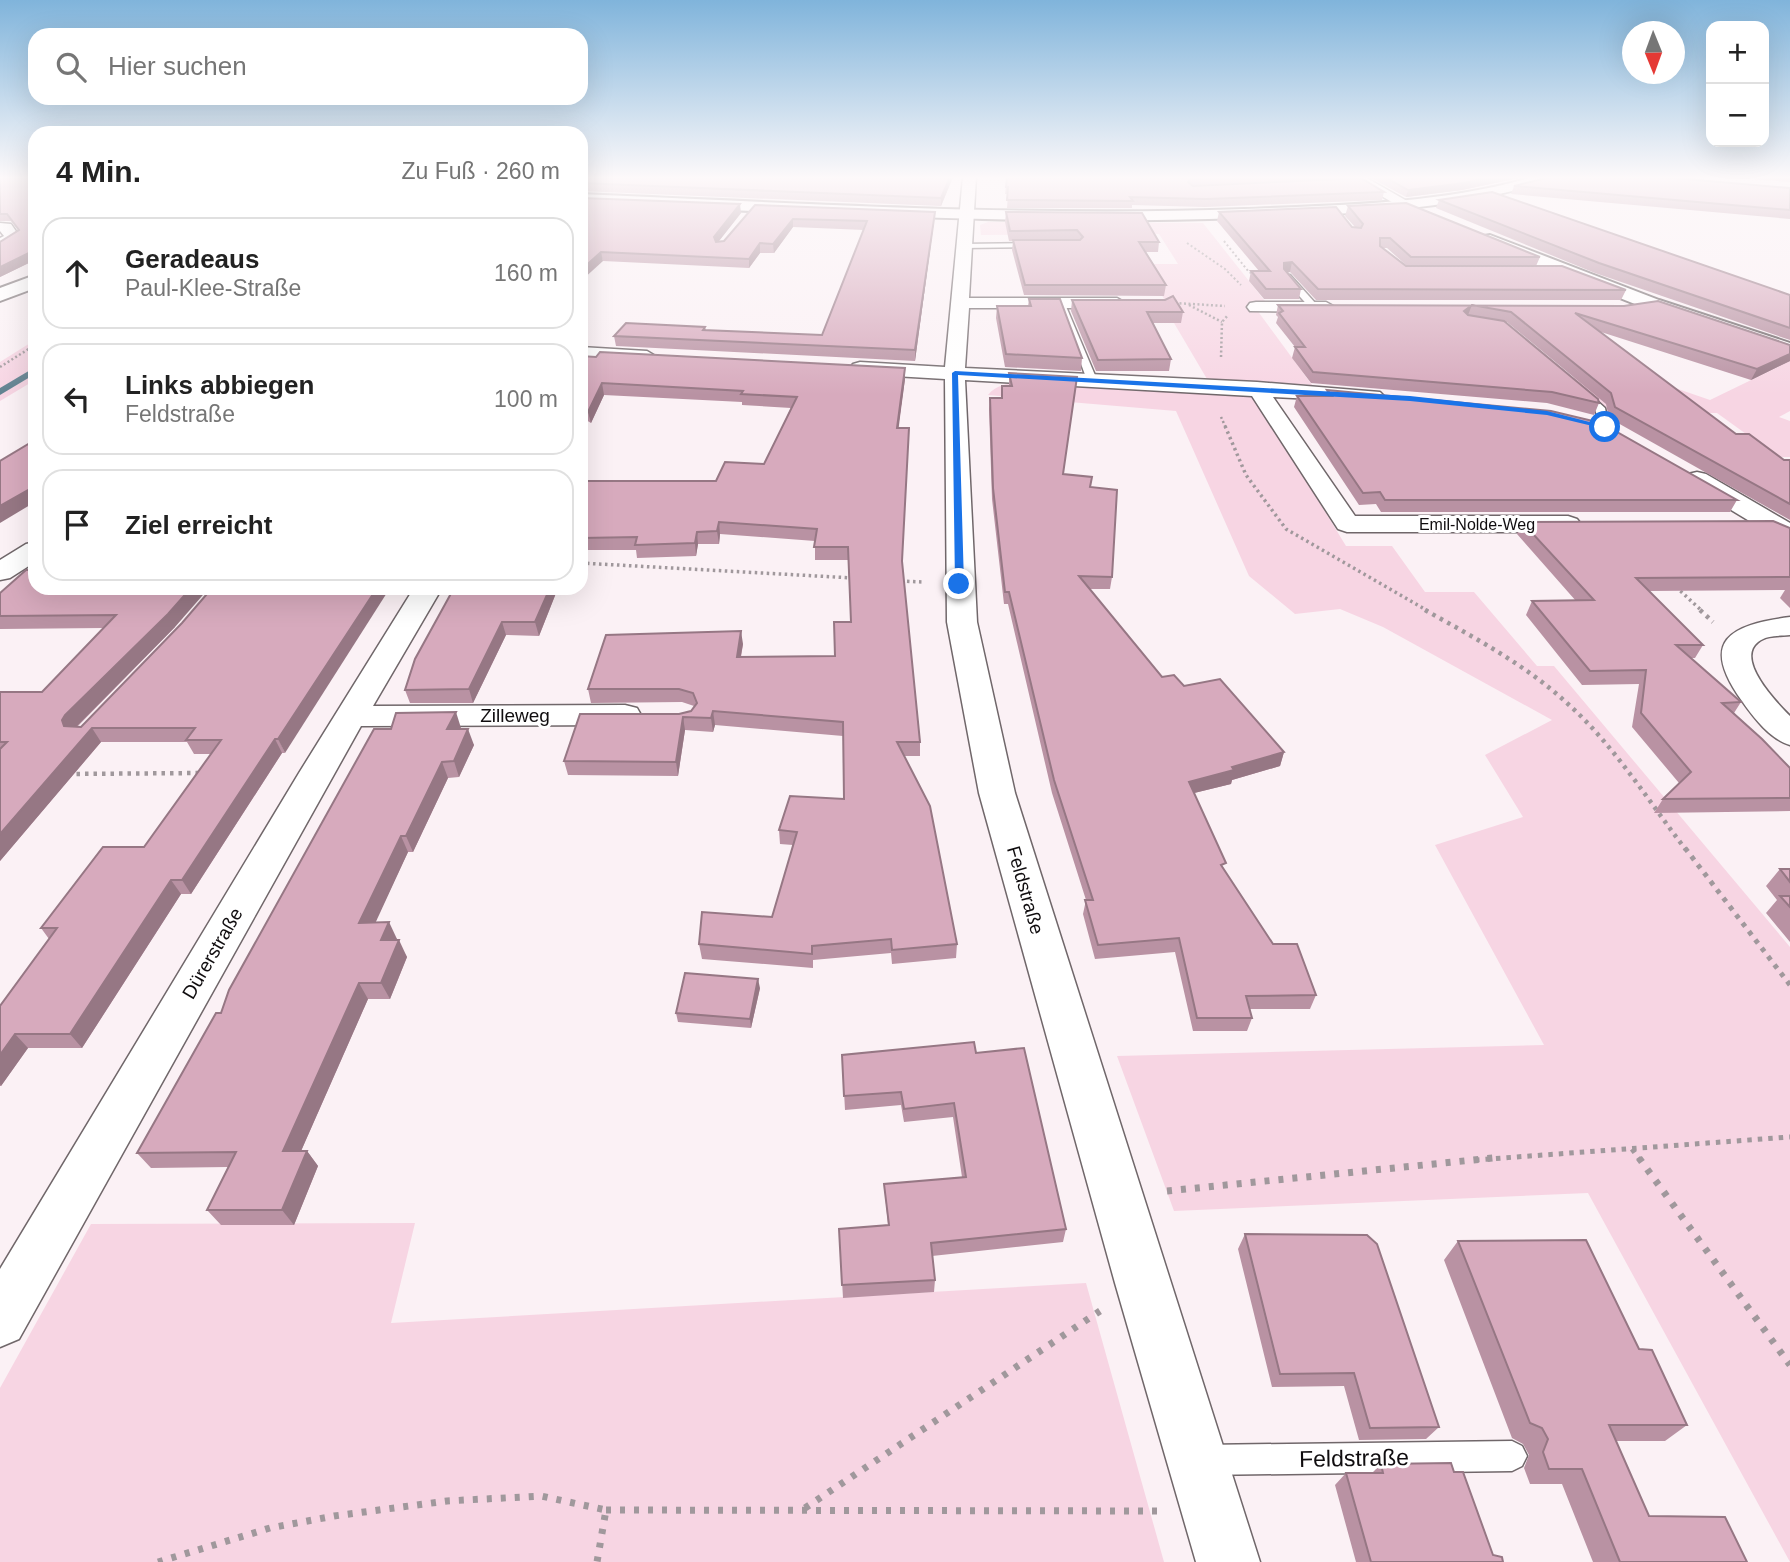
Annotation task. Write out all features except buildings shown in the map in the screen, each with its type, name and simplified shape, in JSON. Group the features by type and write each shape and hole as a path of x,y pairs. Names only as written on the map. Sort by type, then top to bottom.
{"street":[{"name":"Feldstraße","path":"964,250 955,373 962,622 997,793 1228,1562"},
{"path":"1514,250 1651,304 1790,350"},
{"path":"0,295 28,284"},
{"path":"960,303 1163,303"},
{"path":"1607,308 1651,304"},
{"path":"1256,307 1339,307"},
{"path":"588,353 664,358"},
{"path":"844,367 1396,397"},
{"name":"Emil-Nolde-Weg","path":"1257,388 1347,524 1596,524"},
{"path":"1582,422 1605,427 1628,439"},
{"path":"1680,469 1780,529"},
{"path":"1731,523 1780,529"},
{"path":"0,572 28,554"},
{"name":"Dürerstraße","path":"0,1320 14,1272 424,595"},
{"path":"1790,626 1746,636 1734,649 1734,662 1741,677 1775,721 1790,734"},
{"name":"Zilleweg","path":"350,716 653,715"}],"lane":[{"path":"1541,272 1568,272"},
{"path":"1287,277 1314,307"},
{"path":"1061,304 1092,380"},
{"path":"1569,382 1600,408 1605,427"},
{"name":"Feldstraße","path":"1196,1460 1512,1456"}],"path":[{"path":"1198,250 1224,269 1250,297 1248,304 1234,306 1222,322 1221,386 1228,437 1246,475 1286,528 1497,650 1537,677 1571,706 1603,741 1790,985"},
{"path":"1231,250 1249,272 1261,277 1287,277"},
{"path":"1163,303 1256,307"},
{"path":"1187,304 1222,322"},
{"path":"0,367 28,349"},
{"path":"588,563 865,579"},
{"path":"892,580 959,584"},
{"path":"1669,580 1738,646"},
{"path":"55,774 206,773"},
{"path":"1116,1196 1513,1156 1790,1137"},
{"path":"1632,1149 1790,1366"},
{"path":"803,1509 1142,1283"},
{"path":"158,1562 270,1528 334,1516 447,1501 541,1496 606,1510 1212,1511"},
{"path":"597,1562 606,1510"}],"shaded area":[{"path":"1169,250 1224,250 1268,305 1254,306 1312,385 1207,379 1164,306 1164,299 1145,264 1178,264"},
{"path":"28,344 28,384 0,401 0,362"},
{"path":"1790,361 1790,411 1779,417 1790,421 1790,457 1778,457 1717,413 1608,413 1569,378 1646,378 1710,400"},
{"path":"1026,383 1254,395 1346,546 1392,546 1425,592 1474,592 1537,666 1554,666 1790,947 1790,1562 1588,1193 1174,1211 1117,1056 1544,1045 1435,845 1523,817 1485,755 1552,720 1383,627 1340,609 1295,614 1249,576 1176,411 988,395 1000,386"},
{"path":"415,1223 391,1323 1086,1283 1164,1562 0,1562 0,1388 91,1224"}],"waterway":[{"path":"0,392 28,375"}],"route":[{"path":"959,584 955,373 1410,398 1547,413 1605,427"}]}
